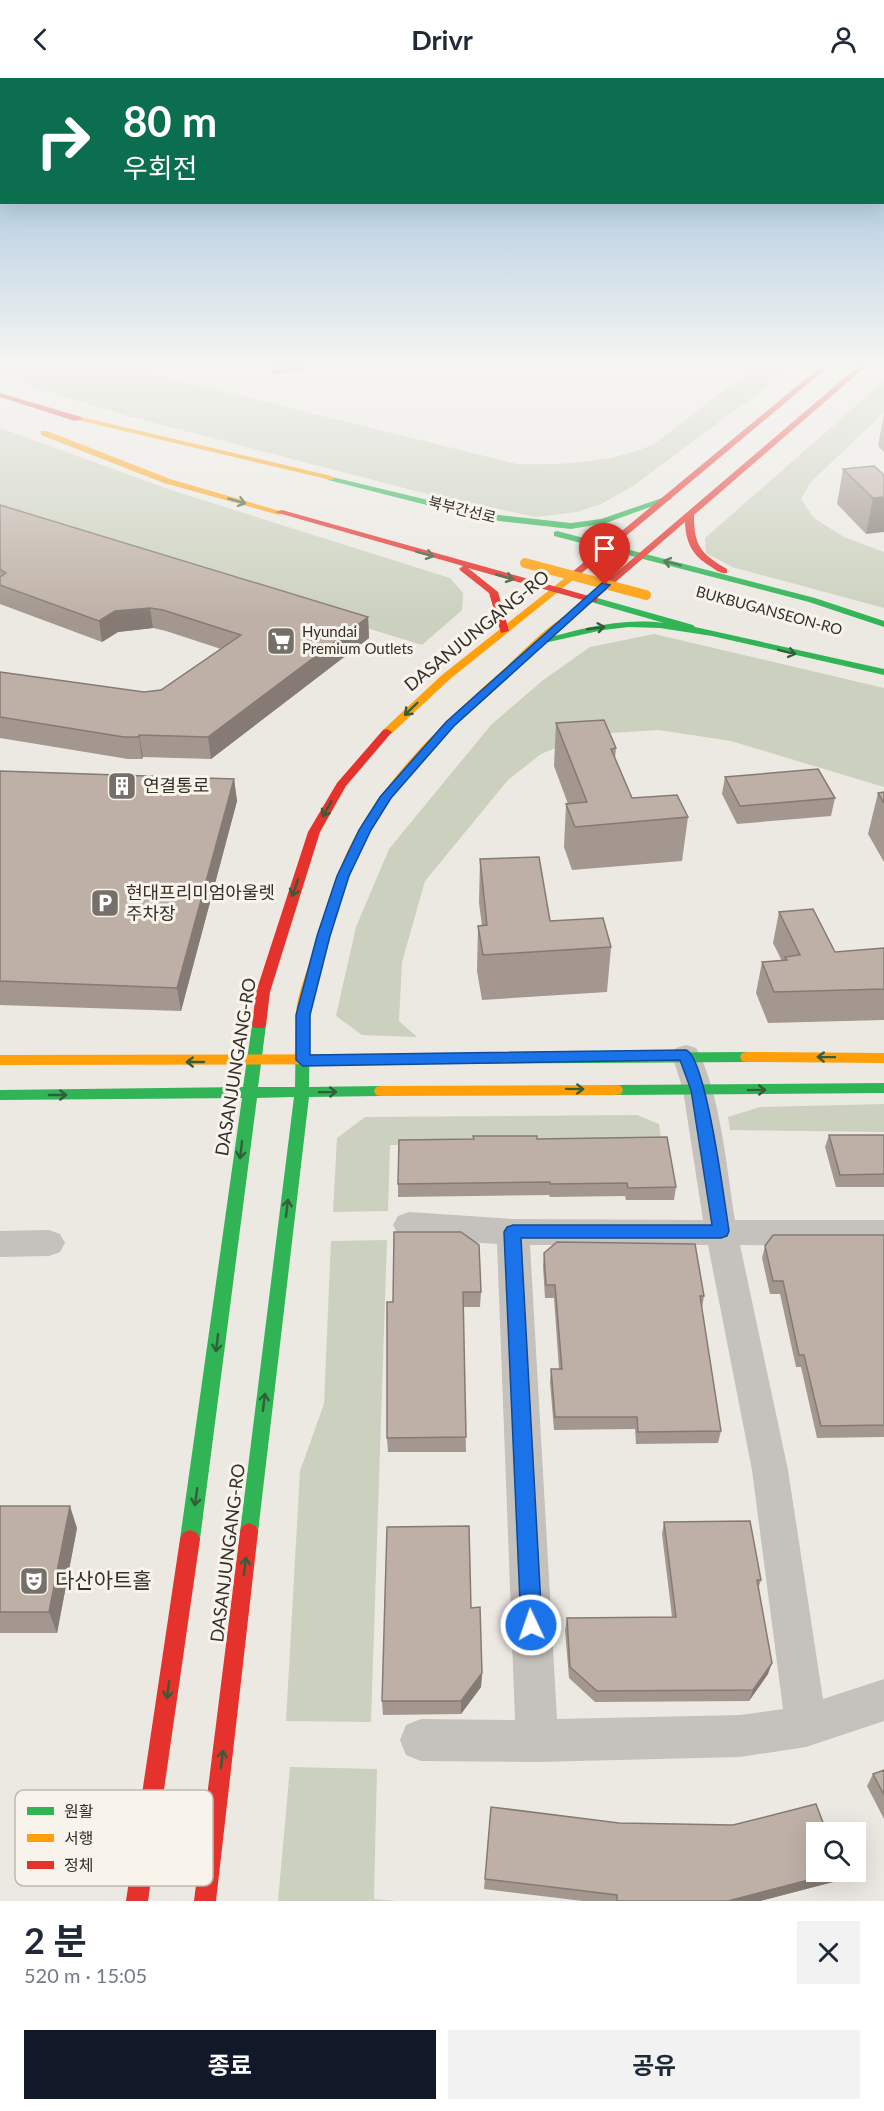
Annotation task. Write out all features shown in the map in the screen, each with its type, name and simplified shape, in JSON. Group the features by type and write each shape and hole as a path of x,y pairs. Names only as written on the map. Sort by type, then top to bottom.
{"main road":[{"path":"79,447 167,481 555,591 794,653 884,672"},
{"path":"99,447 166,465"},
{"path":"164,447 308,487"},
{"path":"209,447 744,582 812,600 884,624"},
{"name":"DASANJUNGANG-RO","path":"153,1790 205,1439 263,992 283,923 314,832 341,785 376,743 412,707 446,676 555,591 730,447"},
{"name":"DASANJUNGANG-RO","path":"213,1834 302,1092 303,1015 323,936 343,876 365,830 386,797 450,724 588,600 768,447"},
{"path":"482,516 571,526 603,521 668,499"},
{"path":"690,513 688,537 693,551 744,582"},
{"path":"575,557 640,574"},
{"path":"519,561 652,596"},
{"path":"455,562 493,592 504,631"},
{"path":"539,643 585,629 611,626 642,624 690,627"},
{"name":"BUKBUGANSEON-RO","path":"850,650 884,659"},
{"path":"0,1060 254,1062 686,1055 884,1058"},
{"path":"0,1095 249,1091 884,1088"},
{"name":"DASANJUNGANG-RO","path":"137,1901 139,1886"},
{"name":"DASANJUNGANG-RO","path":"205,1901 207,1886"}],"street":[{"path":"686,1055 698,1090 721,1231 770,1470 806,1726"},
{"path":"409,1225 513,1232 884,1233"},
{"path":"513,1232 537,1741"},
{"path":"0,1244 50,1243"},
{"path":"421,1740 537,1741 740,1736 806,1726 884,1700"}],"green space":[{"path":"0,447 53,447 171,490 450,578 463,593 462,610 422,645 0,515"},
{"path":"247,447 449,447 517,464 534,464 587,462 646,447 685,447 633,486 601,504 577,512 536,517 427,494"},
{"path":"809,447 847,447 810,483 801,499 814,518 844,537 884,552 884,608 732,567 706,553 705,538"},
{"path":"654,634 884,688 884,787 731,741 659,730 611,733 573,741 541,754 508,780 425,881 402,962 399,1021 417,1037 362,1035 336,1016 356,927 389,849 491,725 542,681 590,647"},
{"path":"884,1104 884,1132 730,1130 728,1117 760,1107"},
{"path":"637,1115 659,1124 662,1145 390,1145 388,1211 333,1212 337,1138 365,1117"},
{"path":"387,1240 371,1722 286,1721 300,1471 324,1404 331,1241"},
{"path":"290,1767 377,1769 374,1899 397,1901 278,1901"}],"building":[{"path":"874,466 884,475 884,497 873,498 843,469"},
{"name":"Hyundai Premium Outlets","path":"0,505 368,617 208,737 139,735 139,737 124,737 0,717 0,672 144,692 161,690 241,635 150,608 115,611 99,621 0,585 0,577 6,573 0,569"},
{"path":"604,720 616,748 611,749 632,798 677,795 688,817 575,827 566,804 587,802 556,723"},
{"path":"818,769 835,798 740,806 725,777"},
{"name":"현대프리미엄아울렛 주차장","path":"0,771 234,779 177,988 0,981"},
{"path":"884,792 884,803 878,793"},
{"path":"539,857 550,921 603,918 611,947 483,955 478,926 487,925 480,859"},
{"path":"813,909 835,952 884,948 884,989 774,992 762,962 787,960 785,957 800,955 779,912"},
{"path":"829,1135 884,1135 884,1174 840,1175"},
{"path":"473,1136 537,1136 537,1139 667,1137 676,1187 628,1188 627,1183 550,1184 550,1182 398,1184 399,1140 474,1139"},
{"path":"394,1232 461,1232 479,1245 481,1292 463,1292 466,1437 387,1438 387,1302 393,1302"},
{"path":"773,1235 884,1235 884,1425 821,1426 804,1355 799,1355 783,1281 773,1281 765,1246"},
{"path":"557,1242 695,1244 704,1296 700,1296 721,1431 638,1432 637,1417 555,1417 551,1369 562,1369 555,1285 546,1285 544,1253"},
{"name":"다산아트홀","path":"0,1506 70,1506 49,1612 0,1612"},
{"path":"750,1521 761,1580 757,1580 772,1663 753,1690 597,1691 570,1667 567,1618 676,1617 664,1522"},
{"path":"469,1526 471,1608 480,1607 482,1673 461,1701 382,1701 387,1527"},
{"path":"884,1770 884,1795 873,1774"},
{"path":"816,1804 823,1822 806,1822 806,1881 728,1901 617,1901 617,1895 485,1879 491,1807 619,1823 733,1825"}],"traffic: fast":[{"path":"331,478 482,516 571,526 603,521 668,499"},
{"path":"557,534 812,600 884,624"},
{"path":"594,600 690,627"},
{"path":"539,643 603,627 629,624 660,625 712,633 884,672"},
{"path":"249,1532 302,1092 303,1020"},
{"path":"190,1539 259,1025"},
{"path":"422,1059 747,1057"},
{"path":"616,1090 884,1088"},
{"path":"0,1095 381,1091"}],"traffic: slow":[{"path":"80,447 167,481 279,512"},
{"path":"202,447 331,478"},
{"path":"525,563 646,595"},
{"path":"387,732 446,677 574,575"},
{"path":"303,1020 307,994 331,910 354,851 374,814 427,748 496,681 568,618"},
{"path":"747,1057 884,1058"},
{"path":"0,1060 422,1059"},
{"path":"381,1091 616,1090"}],"traffic: jam":[{"path":"574,575 728,447"},
{"path":"568,618 768,447"},
{"path":"279,512 594,600"},
{"path":"690,513 690,534 695,549 706,560 724,571"},
{"path":"464,569 493,592 504,631"},
{"path":"259,1025 263,992 314,832 341,785 387,732"},
{"path":"213,1834 249,1532"},
{"path":"153,1790 190,1539"},
{"path":"137,1901 139,1886"},
{"path":"205,1901 207,1886"}],"place":[{"name":"Hyundai Premium Outlets","path":"281,641"},
{"name":"연결통로","path":"122,786"},
{"name":"현대프리미엄아울렛 주차장","path":"105,903"},
{"name":"다산아트홀","path":"34,1581"}],"route":[{"path":"531,1625 513,1232 721,1231 698,1090 686,1055 303,1060 303,1015 323,936 343,876 365,830 386,797 450,724 605,585"}]}
